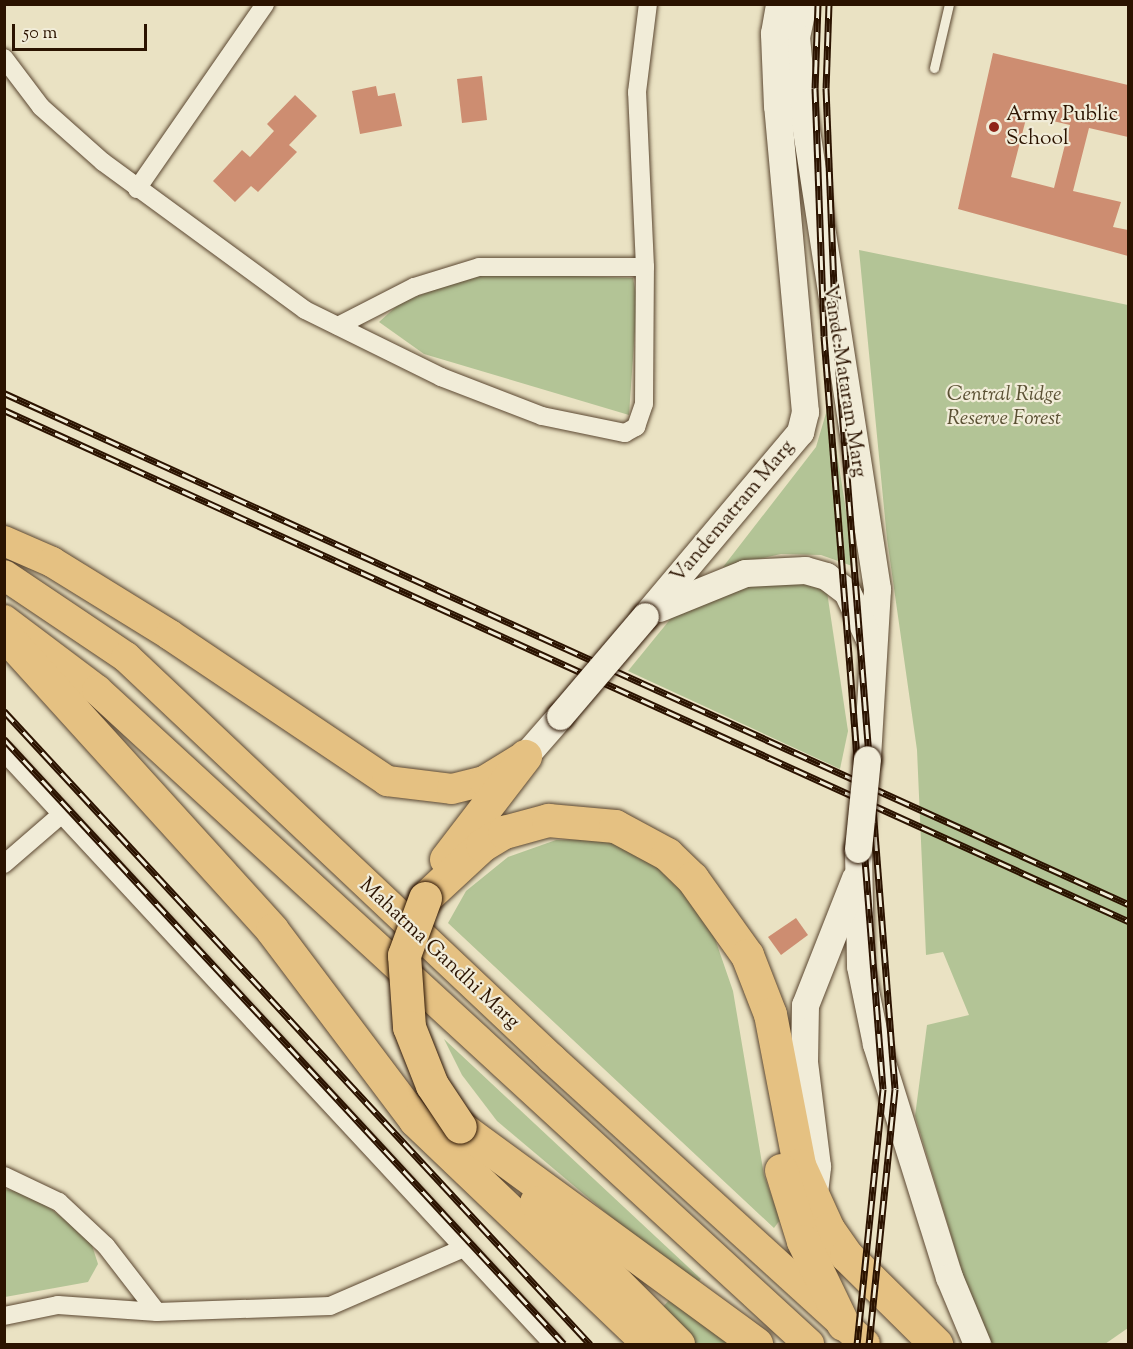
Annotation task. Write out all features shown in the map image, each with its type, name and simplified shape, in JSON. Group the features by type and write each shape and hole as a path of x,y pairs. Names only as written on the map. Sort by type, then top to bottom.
{"highway":[{"path":"4,634 272,930 415,1120 649,1344"},
{"path":"525,756 490,825 425,898 404,955 409,1027 432,1085 460,1127 678,1344"},
{"path":"490,825 567,819 633,833 681,867 747,955 770,1014 794,1146 813,1200 846,1255 936,1344"},
{"path":"718,919 748,996 783,1179 803,1241 854,1334"},
{"path":"460,1127 756,1344"}],"main road":[{"name":"Vande Mataram Marg","path":"779,4 774,33 777,106 794,292"},
{"name":"Vande Mataram Marg","path":"803,4 796,36 802,104 878,589 858,860"},
{"name":"Vandematram Marg","path":"525,756 800,432 805,412 794,292"},
{"path":"4,541 52,562 170,634 387,781 452,789 484,781 525,756"},
{"path":"645,616 715,581 745,573 806,570 826,576 847,592 859,610 874,654"},
{"name":"Mahatma Gandhi Marg","path":"4,575 126,657 854,1334"},
{"name":"Mahatma Gandhi Marg","path":"4,620 97,690 809,1344"},
{"path":"813,1200 817,1166 803,1052 805,1005 858,860"},
{"path":"858,860 860,966 876,1044 949,1276 976,1344"}],"street":[{"path":"137,189 265,4"},
{"path":"4,58 41,107 137,189 295,303 441,377 542,416 625,433 636,428 644,404 645,267 638,92 648,4"},
{"path":"338,326 414,287 479,267 645,267"},
{"path":"4,752 462,1250 553,1344"},
{"path":"4,864 62,814"},
{"path":"4,1176 58,1202 106,1246 157,1312"},
{"path":"4,1316 58,1305 157,1312 330,1306 462,1250"}],"lane":[{"path":"934,68 949,4"}],"green space":[{"name":"Central Ridge Reserve Forest","path":"859,250 1128,305 1128,1328 1105,1344 984,1344 915,1116 927,1025 969,1015 943,952 926,955 917,750 887,539"},
{"path":"477,273 633,278 637,299 629,415 424,354 379,322 400,303"},
{"path":"829,403 855,567 821,555 781,554 723,567 816,447"},
{"path":"806,583 827,592 848,731 840,769 628,671 672,617 713,596 760,584"},
{"path":"605,839 679,878 712,930 733,991 764,1175 780,1220 774,1228 448,923 466,891 508,857 556,840"},
{"path":"444,1039 701,1279 693,1286 497,1121 462,1075"},
{"path":"5,1189 34,1196 90,1239 98,1264 88,1282 5,1297"},
{"path":"671,1298 729,1344 694,1344 661,1309"}],"building":[{"path":"993,53 1128,85 1128,137 1089,128 1073,191 1121,202 1113,227 1128,230 1128,256 958,209","holes":["1027,115 1070,125 1054,188 1011,177"]},
{"path":"482,76 487,120 462,123 457,79"},
{"path":"376,86 378,96 395,93 402,126 360,134 352,91"},
{"path":"295,95 317,116 289,145 297,152 258,192 251,186 235,202 213,181 242,150 250,157 274,131 267,124"},
{"path":"796,918 808,935 781,955 768,937"}],"railway":[{"path":"818,4 815,88 824,336 883,1089 857,1344"},
{"path":"829,4 826,88 836,334 895,1089 869,1344"},
{"path":"4,393 1128,904"},
{"path":"4,410 1128,921"},
{"path":"4,711 590,1344"},
{"path":"4,739 564,1344"}],"place":[{"name":"Army Public School","path":"994,127"}]}
